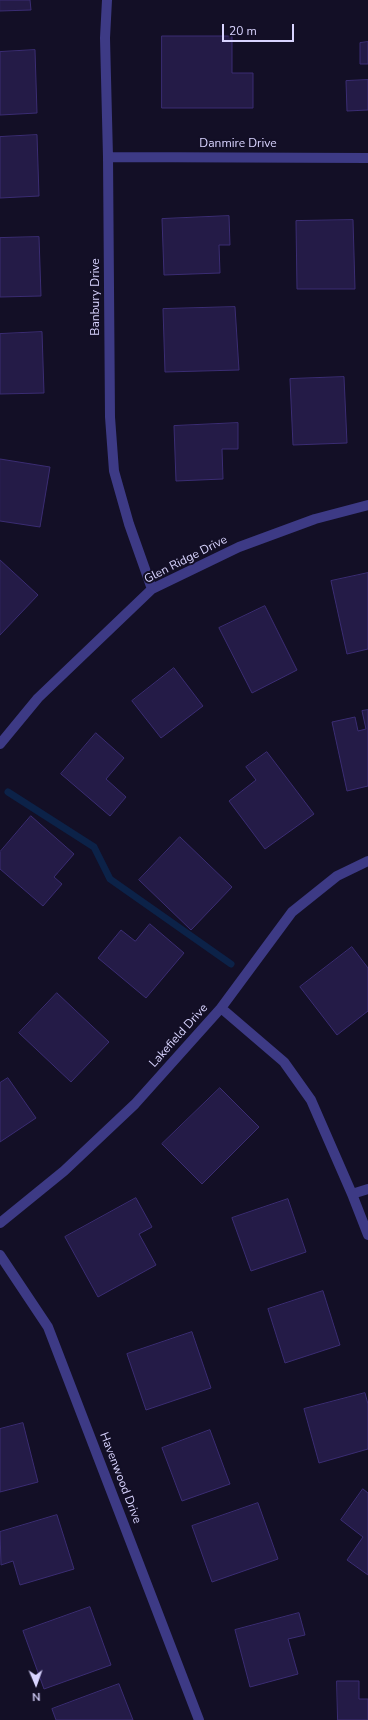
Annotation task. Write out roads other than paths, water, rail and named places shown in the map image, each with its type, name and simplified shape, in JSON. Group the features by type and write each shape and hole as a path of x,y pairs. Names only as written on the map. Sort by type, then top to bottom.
{"street":[{"name":"Banbury Drive","path":"107,0 105,38 108,156 110,417 114,471 129,524 152,589"},
{"name":"Danmire Drive","path":"108,156 368,158"},
{"name":"Glen Ridge Drive","path":"0,744 38,698 152,589 239,547 315,519 368,505"},
{"name":"Lakefield Drive","path":"0,1222 64,1171 135,1104 221,1008 292,912 337,876 368,861"},
{"path":"221,1008 284,1062 311,1100 352,1194 368,1235"},
{"path":"352,1194 368,1189"},
{"name":"Havenwood Drive","path":"0,1254 48,1327 199,1720"}],"waterway":[{"path":"8,792 94,847 110,879 231,964"}]}
